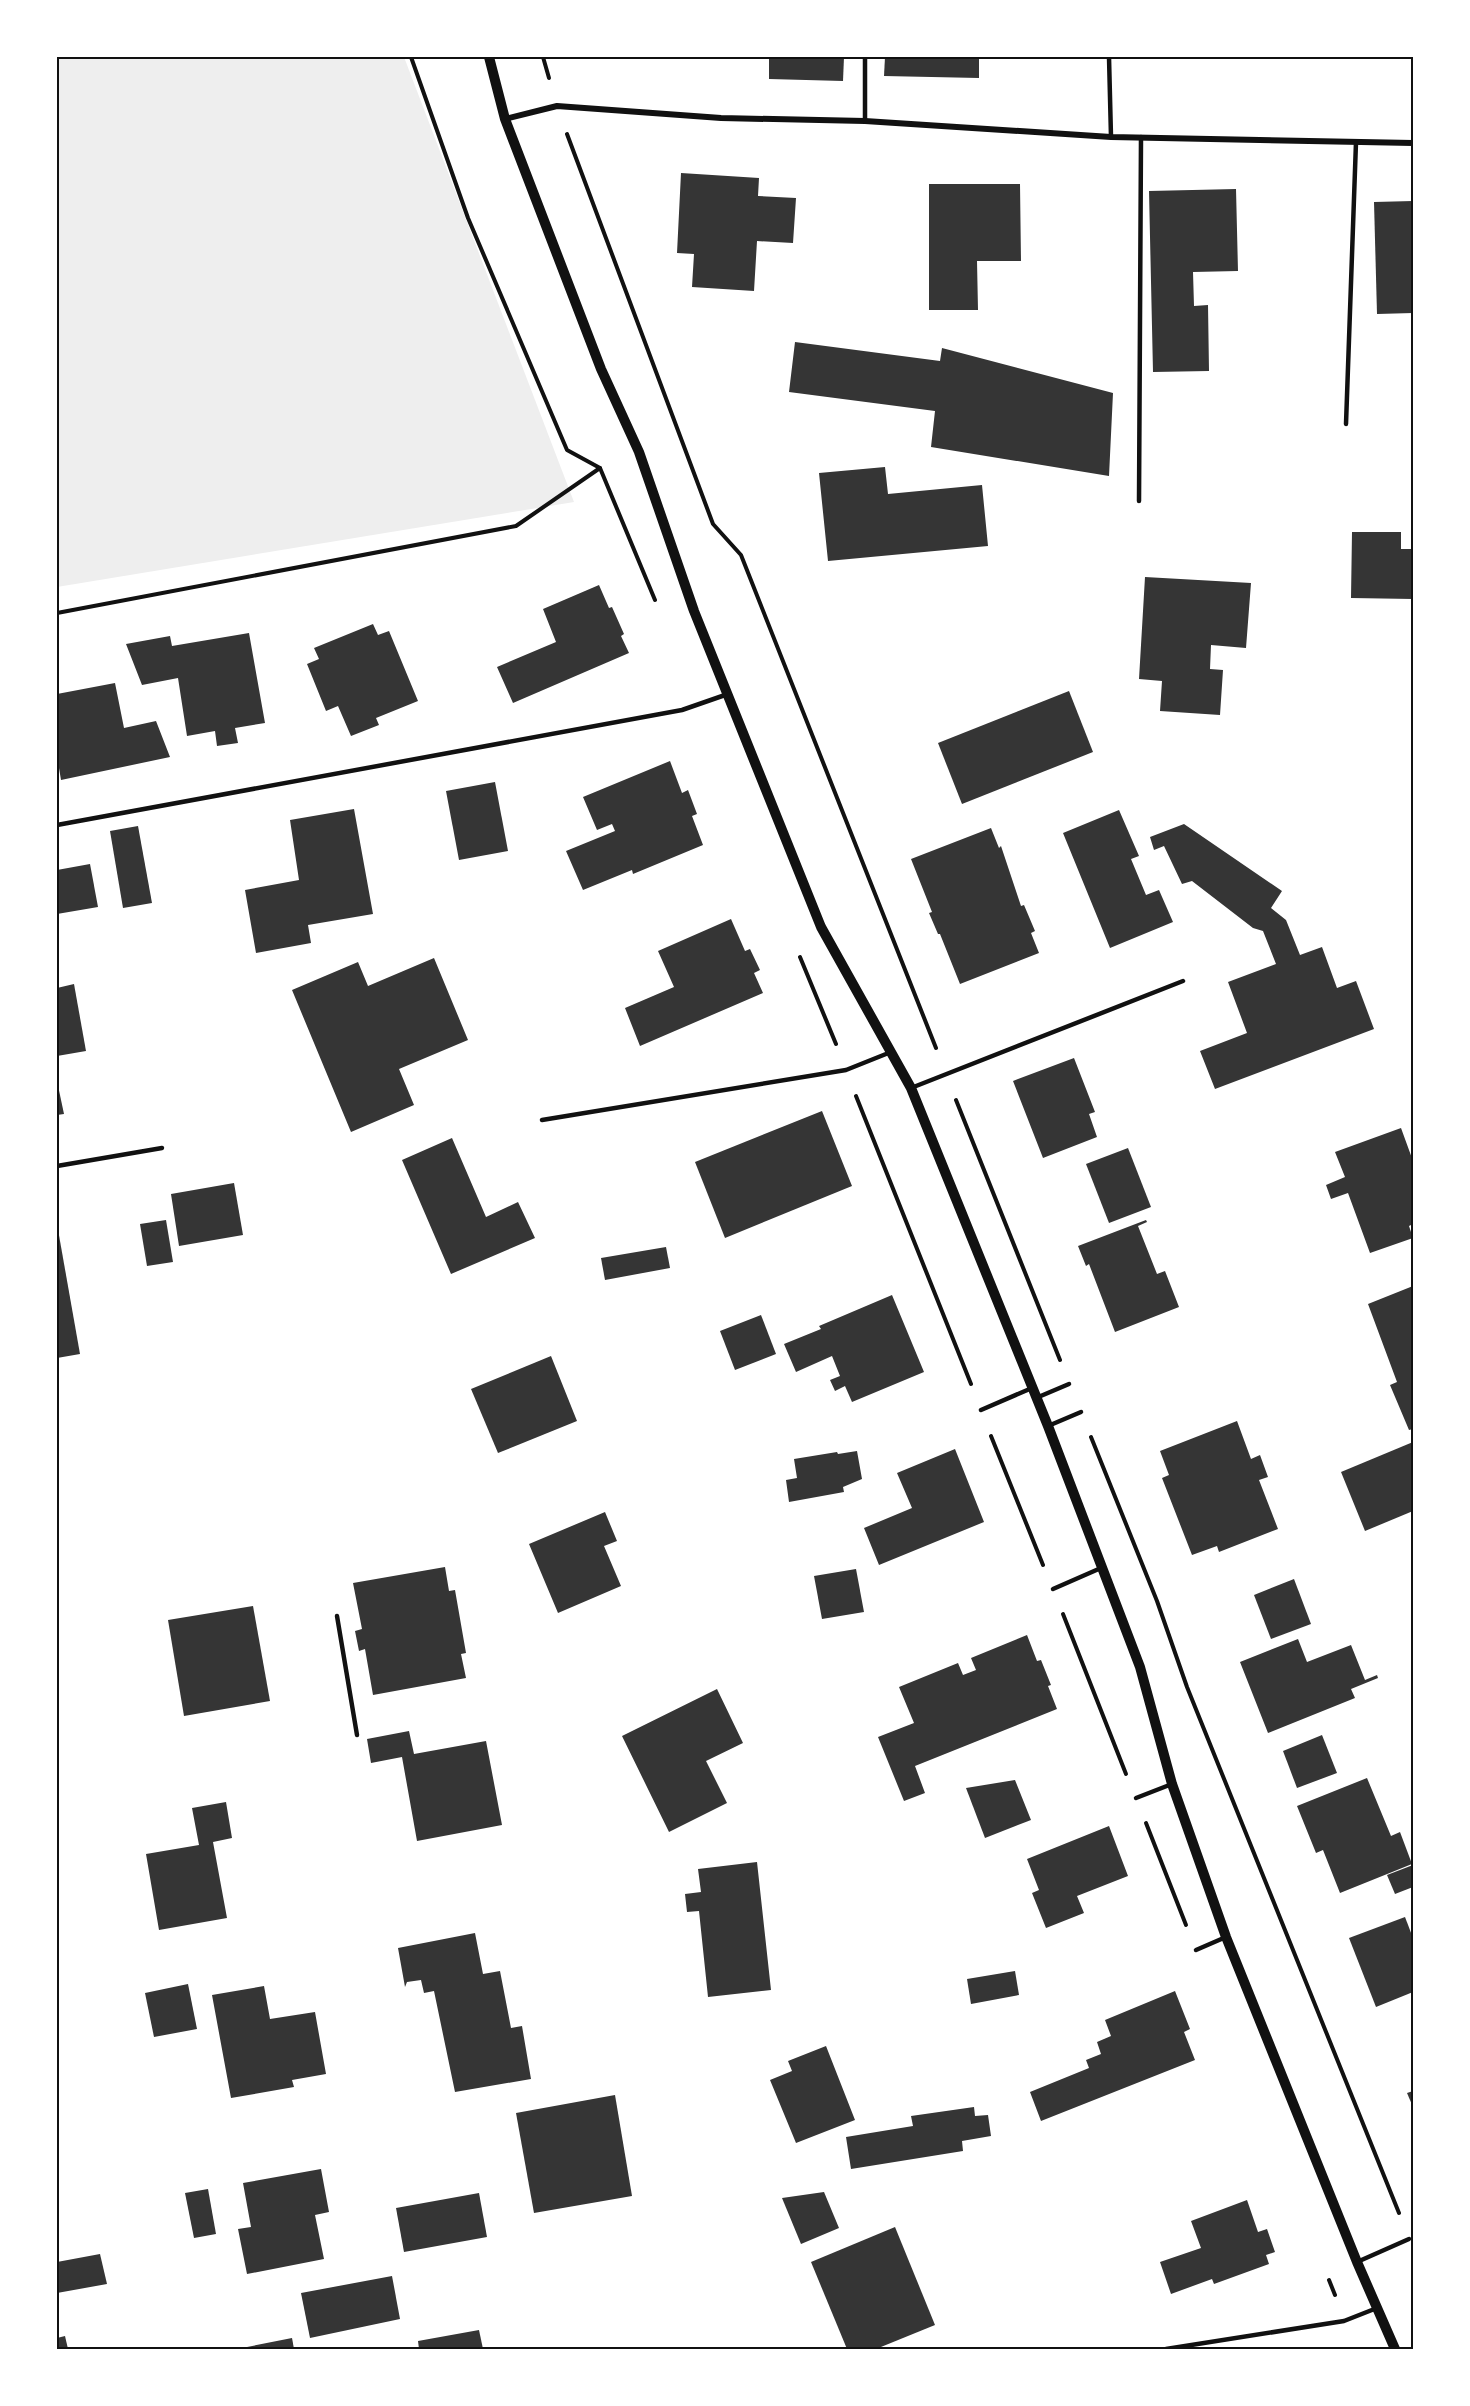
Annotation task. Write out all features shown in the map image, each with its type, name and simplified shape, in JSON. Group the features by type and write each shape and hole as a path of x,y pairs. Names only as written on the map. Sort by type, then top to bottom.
{"street":[{"path":"489,57 505,119 601,369 639,452 694,611 820,927 911,1088 1104,1567 1140,1667 1172,1784 1226,1937 1357,2262 1395,2349"},
{"path":"505,119 557,106 721,118 866,121 1111,136 1413,143"}],"lane":[{"path":"865,57 866,121"},
{"path":"1109,57 1111,136"},
{"path":"1139,501 1141,137"},
{"path":"1346,424 1356,142"},
{"path":"57,825 682,710 728,694"},
{"path":"911,1088 947,1076 1183,981"},
{"path":"542,1120 846,1070 891,1052"},
{"path":"57,1166 162,1148"},
{"path":"981,1410 1069,1384"},
{"path":"1048,1426 1081,1412"},
{"path":"1053,1589 1104,1567"},
{"path":"338,1616 357,1735"},
{"path":"1136,1798 1172,1784"},
{"path":"1196,1950 1226,1937"},
{"path":"1357,2262 1409,2239"},
{"path":"1166,2349 1344,2320 1377,2308"}],"path":[{"path":"411,57 468,218 567,450 600,468 659,608"},
{"path":"543,57 557,106 713,524 741,555 1069,1384"},
{"path":"57,613 516,526 600,468"},
{"path":"798,951 1196,1950"},
{"path":"1081,1412 1157,1601 1187,1687 1409,2239"}],"shaded area":[{"path":"57,57 404,57 574,502 57,587"}],"building":[{"path":"769,57 844,57 843,81 769,79"},
{"path":"885,57 979,57 979,78 884,76"},
{"path":"681,173 759,178 758,196 796,198 793,243 757,241 754,291 692,287 694,254 677,253"},
{"path":"929,184 1020,184 1021,261 977,261 978,310 929,310"},
{"path":"1236,189 1238,271 1193,272 1194,306 1208,305 1209,371 1153,372 1149,191"},
{"path":"1413,201 1413,313 1377,314 1374,202"},
{"path":"795,342 940,361 942,348 1113,393 1109,476 931,447 935,411 789,392"},
{"path":"885,467 888,494 982,485 988,546 828,561 819,473"},
{"path":"1352,532 1401,532 1401,549 1413,549 1413,599 1351,598"},
{"path":"1145,577 1251,583 1246,648 1211,645 1210,669 1223,670 1220,715 1160,711 1162,681 1139,679"},
{"path":"599,585 624,634 621,636 629,653 513,703 497,667 556,642 543,609"},
{"path":"373,624 378,635 389,631 418,701 376,718 379,725 351,736 338,706 326,711 307,664 319,659 314,648"},
{"path":"249,633 265,723 235,728 238,743 217,746 215,731 187,736 178,678 142,685 126,644 170,636 172,646"},
{"path":"115,683 124,728 156,721 170,757 61,780 57,756 57,694"},
{"path":"1069,691 1093,752 962,804 938,743"},
{"path":"670,761 682,793 688,790 697,814 692,816 703,845 633,874 632,870 583,890 566,851 615,831 612,824 597,830 583,797"},
{"path":"495,782 508,851 459,860 446,791"},
{"path":"354,809 373,914 308,925 311,943 256,953 245,890 299,880 290,820"},
{"path":"1119,810 1139,856 1131,859 1146,895 1159,890 1173,922 1110,948 1063,833"},
{"path":"1184,824 1282,891 1271,908 1286,920 1300,955 1322,947 1337,988 1356,981 1374,1029 1215,1089 1200,1051 1247,1033 1228,982 1276,964 1263,931 1253,928 1192,881 1182,884 1164,846 1154,850 1150,837"},
{"path":"138,826 152,903 123,908 110,831"},
{"path":"991,828 999,848 1001,846 1021,906 1024,905 1035,931 1031,933 1039,953 960,984 929,913 932,912 911,859"},
{"path":"90,864 98,907 57,914 57,870"},
{"path":"731,919 745,951 750,949 760,970 754,973 763,993 640,1046 625,1008 674,987 658,951"},
{"path":"434,958 468,1040 399,1069 414,1105 351,1132 292,990 358,962 368,986"},
{"path":"74,984 86,1051 57,1056 57,988"},
{"path":"1074,1058 1095,1112 1089,1114 1097,1137 1043,1158 1013,1081"},
{"path":"57,1081 64,1114 57,1115"},
{"path":"822,1111 852,1186 725,1238 695,1162"},
{"path":"1401,1128 1413,1161 1413,1224 1409,1226 1413,1238 1370,1253 1348,1193 1331,1199 1326,1185 1345,1177 1335,1152"},
{"path":"452,1138 486,1217 518,1202 535,1238 451,1274 402,1160"},
{"path":"1128,1148 1151,1207 1109,1223 1086,1164"},
{"path":"234,1183 243,1235 179,1246 171,1194"},
{"path":"166,1220 173,1262 147,1266 140,1224"},
{"path":"1146,1220 1147,1222 1138,1226 1157,1274 1165,1271 1179,1307 1115,1332 1089,1264 1086,1266 1078,1246"},
{"path":"57,1224 80,1354 57,1358"},
{"path":"666,1247 670,1268 605,1280 601,1258"},
{"path":"1413,1286 1413,1429 1409,1430 1390,1385 1397,1382 1368,1304"},
{"path":"892,1295 924,1372 852,1402 845,1386 835,1391 830,1380 840,1376 832,1356 796,1372 784,1344 821,1329 819,1326"},
{"path":"761,1315 776,1354 735,1370 720,1331"},
{"path":"551,1356 577,1421 498,1453 471,1389"},
{"path":"1237,1421 1251,1459 1260,1455 1268,1477 1259,1480 1278,1529 1219,1552 1217,1546 1192,1555 1162,1478 1169,1475 1160,1451"},
{"path":"1413,1442 1413,1511 1365,1531 1341,1472"},
{"path":"955,1449 984,1522 879,1565 864,1528 912,1508 897,1473"},
{"path":"857,1451 862,1479 843,1487 844,1492 789,1502 786,1480 797,1478 794,1459"},
{"path":"605,1512 617,1541 604,1546 621,1586 558,1613 529,1544"},
{"path":"445,1567 449,1591 455,1590 466,1653 461,1654 466,1678 373,1695 365,1649 359,1651 355,1631 362,1629 353,1583"},
{"path":"856,1569 864,1612 822,1619 814,1576"},
{"path":"1294,1579 1311,1624 1271,1639 1254,1595"},
{"path":"253,1606 270,1701 184,1716 168,1620"},
{"path":"1027,1635 1037,1661 1041,1660 1057,1709 915,1766 925,1793 904,1801 878,1737 914,1723 899,1687 958,1663 963,1675 976,1670 971,1658"},
{"path":"1298,1639 1307,1662 1351,1645 1365,1680 1377,1675 1378,1678 1351,1689 1355,1698 1268,1733 1240,1662"},
{"path":"717,1689 743,1743 706,1761 727,1803 669,1832 622,1736"},
{"path":"409,1731 414,1754 486,1741 502,1825 417,1841 402,1757 371,1763 367,1739"},
{"path":"1322,1735 1337,1773 1297,1788 1283,1751"},
{"path":"1367,1778 1391,1836 1400,1832 1412,1864 1340,1893 1323,1850 1316,1853 1297,1806"},
{"path":"1015,1780 1031,1820 985,1838 966,1788"},
{"path":"226,1802 232,1838 213,1842 227,1918 159,1930 146,1854 199,1845 192,1808"},
{"path":"1109,1826 1128,1876 1077,1896 1084,1913 1046,1928 1032,1893 1039,1890 1027,1859"},
{"path":"757,1862 771,1990 708,1997 699,1911 687,1912 685,1894 701,1892 698,1869"},
{"path":"1413,1865 1413,1887 1395,1894 1387,1875"},
{"path":"1405,1917 1413,1938 1413,1992 1376,2007 1349,1938"},
{"path":"475,1933 483,1974 500,1971 511,2028 522,2026 531,2079 455,2092 434,1991 424,1993 421,1980 407,1982 405,1987 398,1948"},
{"path":"1015,1971 1019,1995 971,2004 967,1979"},
{"path":"188,1984 197,2029 154,2037 145,1993"},
{"path":"264,1986 270,2019 315,2012 326,2074 292,2080 294,2087 231,2098 212,1995"},
{"path":"1175,1991 1190,2029 1184,2032 1195,2060 1041,2121 1030,2092 1089,2068 1086,2060 1101,2054 1097,2042 1111,2036 1105,2020"},
{"path":"826,2046 855,2120 796,2143 770,2080 792,2071 788,2061"},
{"path":"1413,2091 1413,2107 1407,2093"},
{"path":"615,2095 632,2196 534,2213 516,2113"},
{"path":"974,2107 975,2116 988,2115 991,2136 962,2141 963,2151 851,2169 846,2137 913,2126 911,2116"},
{"path":"321,2169 329,2212 315,2215 324,2259 247,2274 238,2229 251,2227 243,2183"},
{"path":"208,2189 216,2234 194,2238 185,2193"},
{"path":"824,2192 839,2228 801,2244 782,2198"},
{"path":"479,2193 487,2237 404,2252 396,2208"},
{"path":"1247,2200 1258,2232 1267,2229 1275,2252 1266,2255 1269,2264 1214,2284 1212,2279 1171,2294 1160,2262 1201,2248 1191,2221"},
{"path":"895,2227 935,2325 876,2349 847,2349 811,2262"},
{"path":"100,2254 107,2284 57,2293 57,2262"},
{"path":"392,2276 400,2319 310,2338 301,2293"},
{"path":"479,2330 483,2349 419,2349 418,2341"},
{"path":"65,2336 68,2349 57,2349 57,2338"},
{"path":"292,2338 294,2349 242,2349 242,2348"}]}
